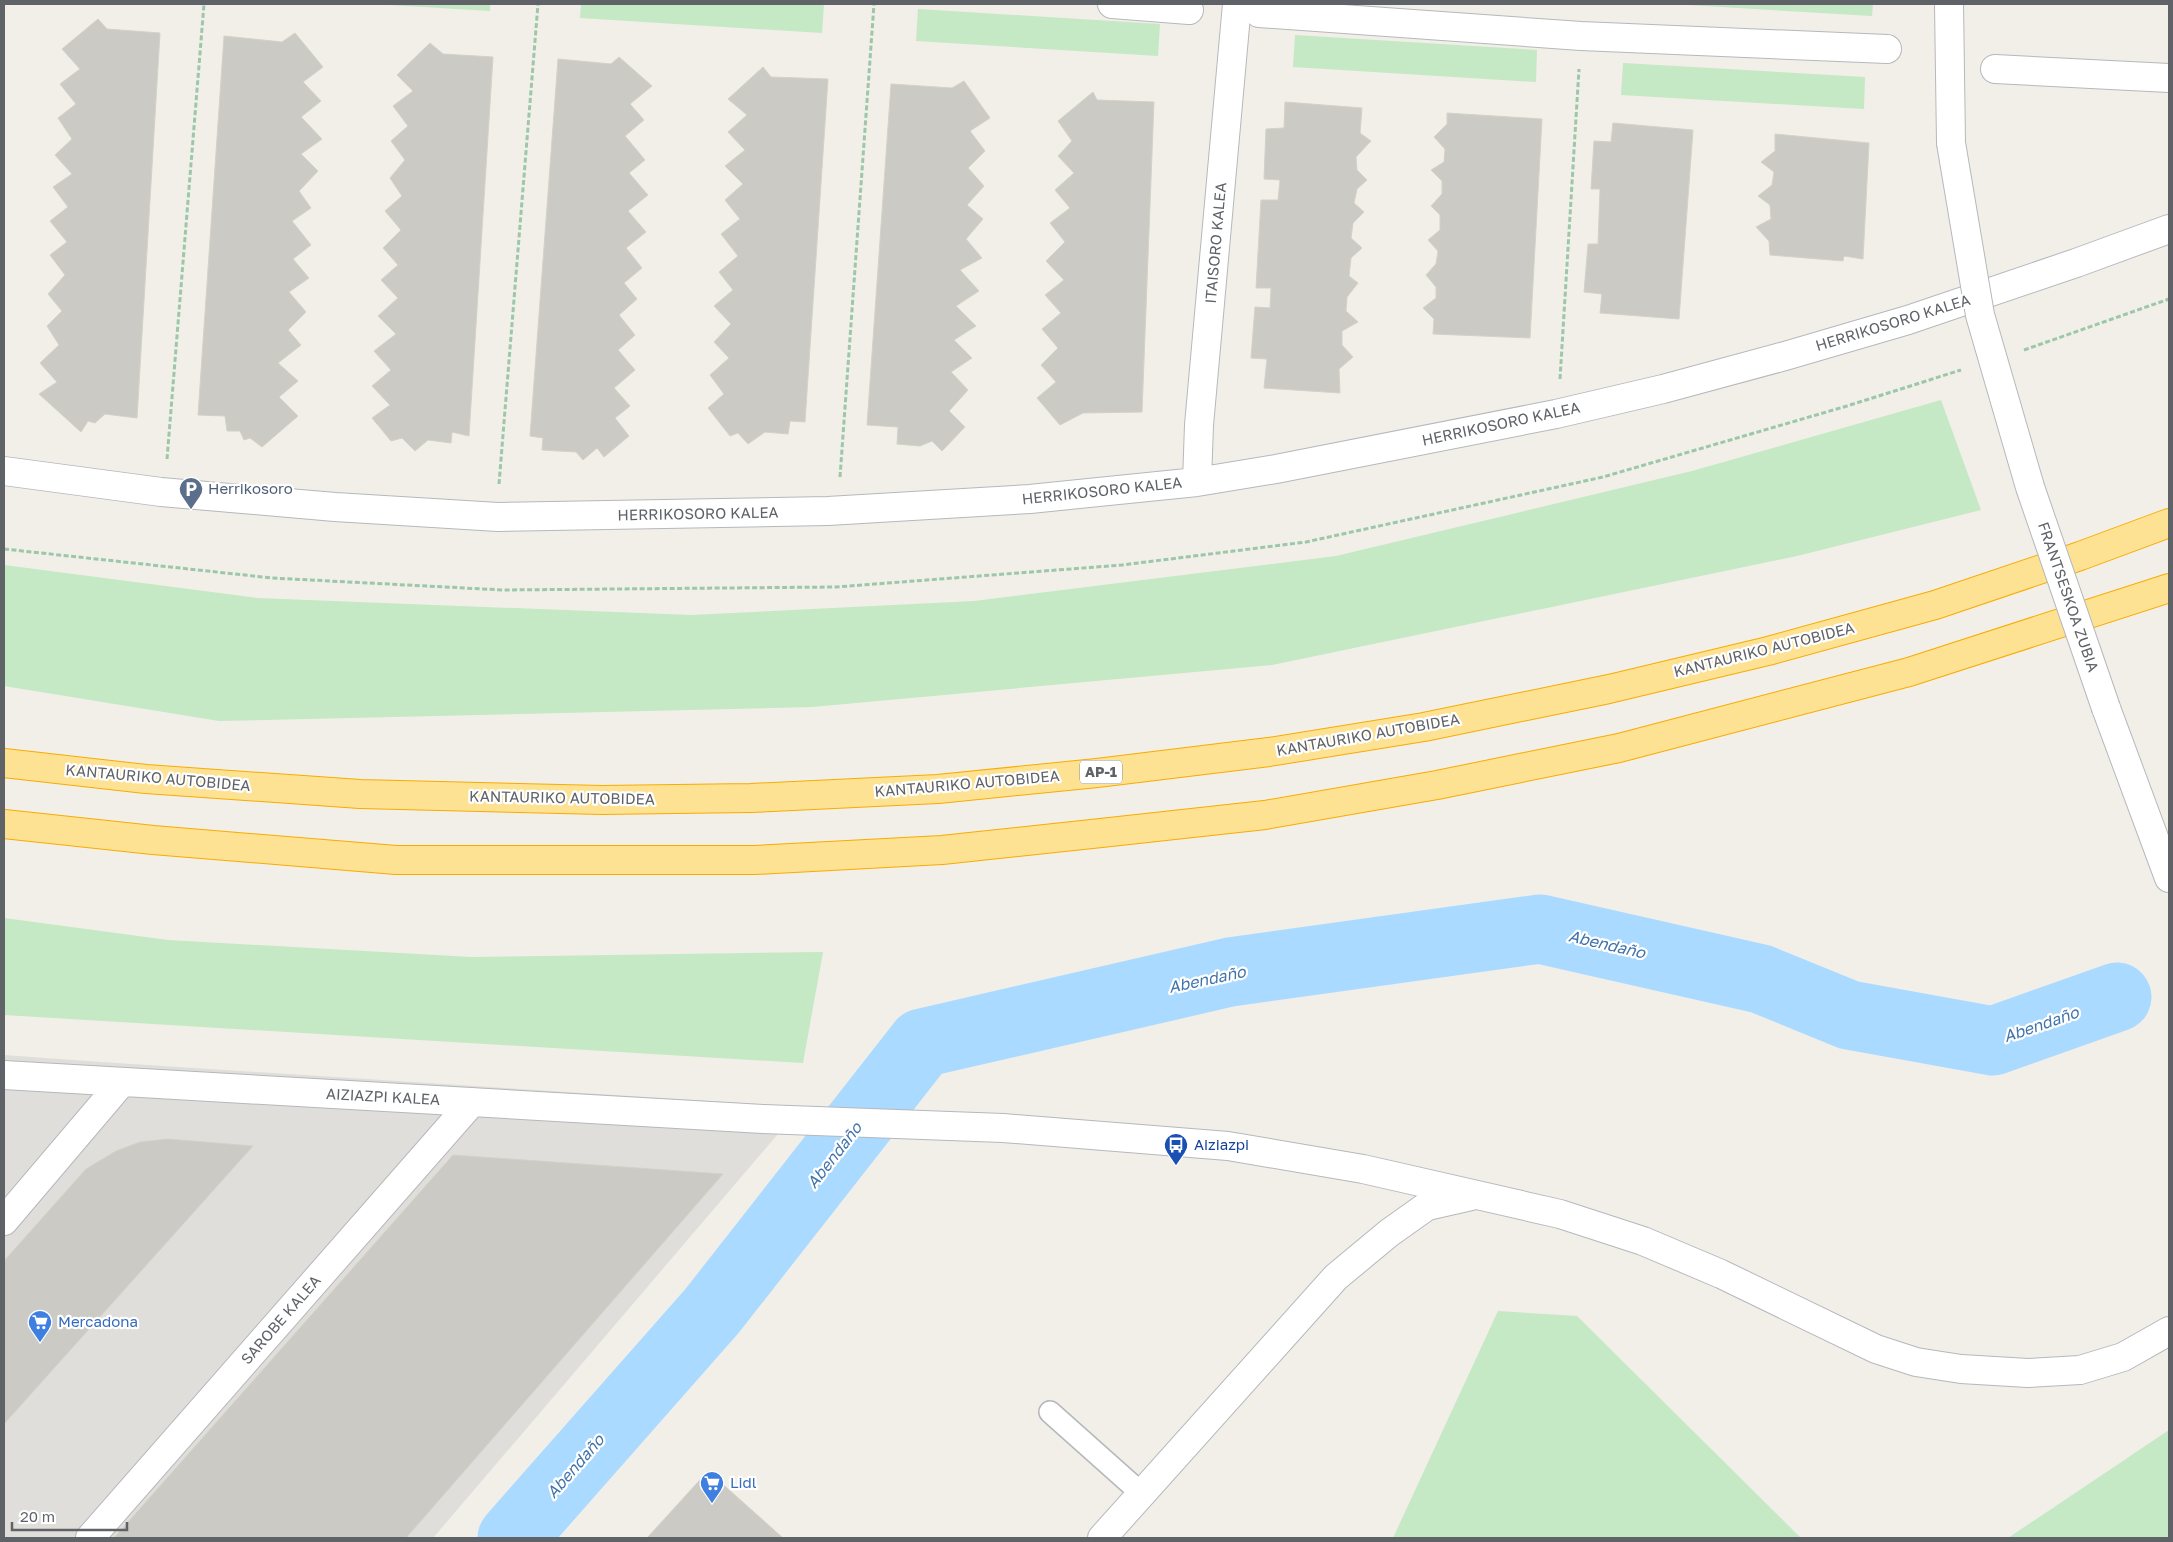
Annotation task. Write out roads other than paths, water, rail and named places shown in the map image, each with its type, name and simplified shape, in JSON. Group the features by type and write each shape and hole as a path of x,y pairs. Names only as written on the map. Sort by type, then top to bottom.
{"highway":[{"name":"KANTAURIKO AUTOBIDEA","path":"4,763 146,779 360,794 602,800 751,798 938,789 1097,773 1269,752 1424,727 1609,689 1768,650 1935,605 2080,556 2169,523"},
{"path":"4,824 152,840 396,860 755,860 942,850 1101,834 1265,815 1437,785 1619,748 1909,672 2169,588"}],"street":[{"path":"1112,4 1189,10"},
{"name":"FRANTSESKOA ZUBIA","path":"1949,4 1951,143 1980,315 2030,487 2106,708 2169,878"},
{"path":"1248,8 1581,36 1887,49"},
{"name":"ITAISORO KALEA","path":"1197,482 1200,425 1248,8"},
{"path":"1995,69 2169,78"},
{"name":"HERRIKOSORO KALEA","path":"4,471 161,492 335,507 498,518 828,511 1030,499 1197,482 1276,470 1556,414 1663,389 1785,356 1916,317 2076,263 2169,229"},
{"name":"AIZIAZPI KALEA","path":"4,1075 763,1119 1003,1128 1228,1146 1363,1169 1560,1214 1644,1241 1721,1274 1876,1349 1916,1362 1961,1369 2028,1373 2080,1370 2124,1357 2169,1331"},
{"path":"4,1221 122,1082"},
{"name":"SAROBE KALEA","path":"90,1538 472,1102"},
{"path":"1102,1538 1336,1277 1389,1233 1427,1206 1479,1194"}],"lane":[{"path":"1050,1412 1142,1494"}],"waterway":[{"name":"Abendaño","path":"512,1538 712,1311 922,1043 1230,972 1540,929 1761,979 1849,1015 1993,1041 2117,997"}],"place":[{"name":"Herrikosoro","path":"191,510"},
{"name":"Aiziazpi","path":"1176,1166"},
{"name":"Mercadona","path":"40,1343"},
{"name":"Lidl","path":"712,1504"}]}
